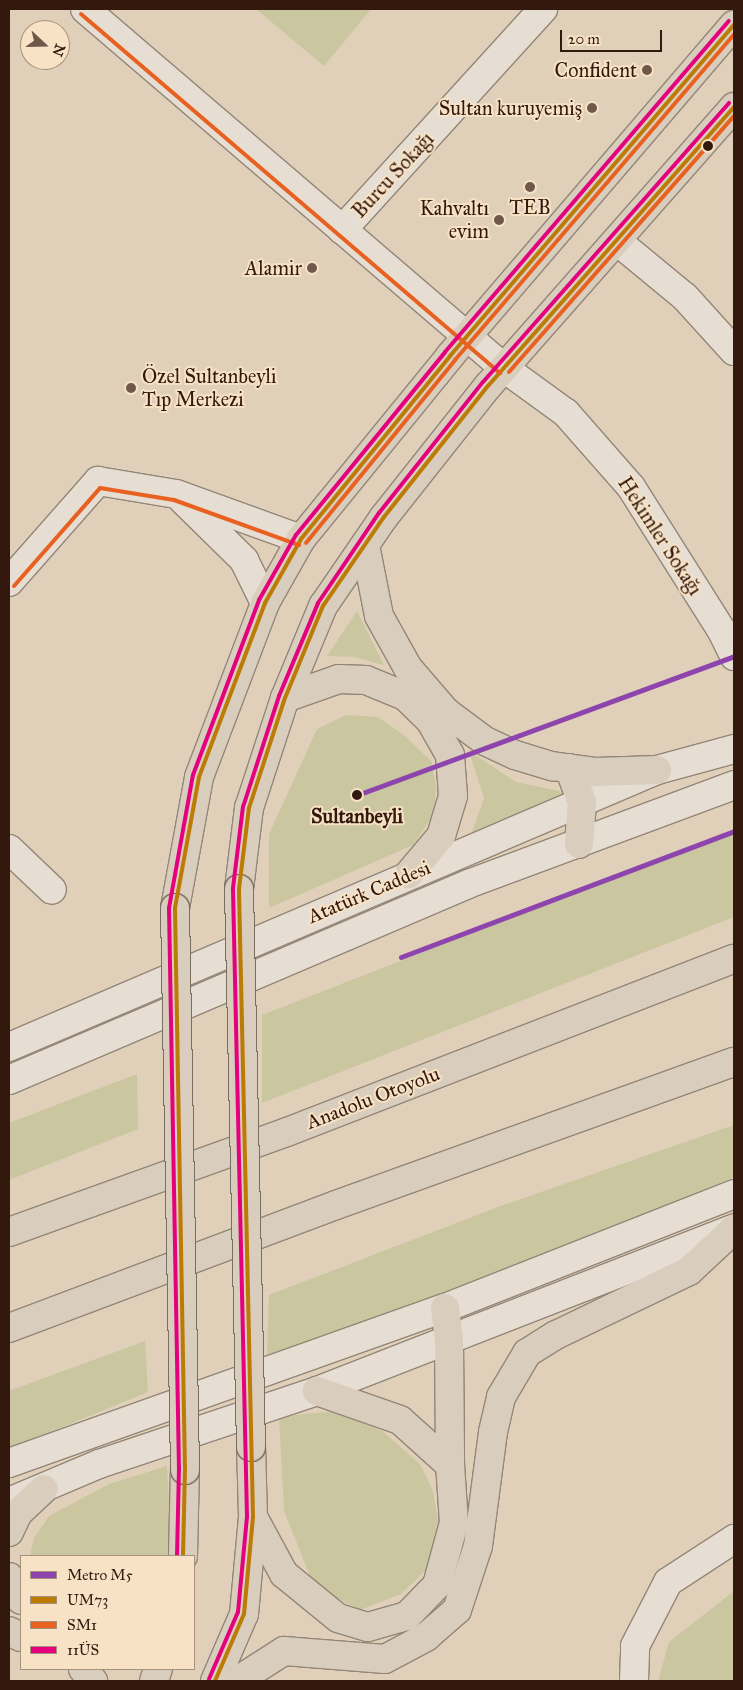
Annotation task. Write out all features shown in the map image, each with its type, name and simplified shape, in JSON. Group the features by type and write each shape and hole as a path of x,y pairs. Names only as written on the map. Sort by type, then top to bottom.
{"main road":[{"path":"182,1555 185,1470 175,908 199,777 265,603 302,539 467,337 734,25"},
{"path":"216,1681 244,1614 254,1517 239,889 249,808 286,698 324,606 365,545 504,368 734,107"},
{"path":"365,545 379,616 408,668 446,712 485,741 515,756 595,772 657,770"},
{"path":"286,698 339,679 366,680 405,696 430,720 450,755 453,796 441,836 409,874"},
{"path":"569,768 582,802 579,844"},
{"name":"Anadolu Otoyolu","path":"9,1232 287,1132 734,959"},
{"path":"9,1328 327,1208 734,1062"},
{"path":"237,1681 284,1651 385,1659 426,1637 458,1610 478,1546 493,1432 501,1397 527,1353 556,1335 689,1271 734,1228"},
{"path":"254,1517 284,1574 338,1618 368,1627 407,1616 437,1585 454,1523 450,1465 449,1340 445,1308"},
{"path":"317,1391 400,1420 450,1465"},
{"path":"9,1532 18,1513 44,1489"},
{"path":"9,1577 20,1598"},
{"path":"84,1670 93,1681"}],"street":[{"name":"Hekimler Sokağı","path":"85,9 467,337 504,368 566,413 631,487 722,631 734,656"},
{"name":"Burcu Sokağı","path":"342,230 543,9"},
{"path":"617,241 684,297 734,351"},
{"path":"9,582 98,481 176,494 302,539"},
{"path":"176,494 244,560 265,603"},
{"name":"Atatürk Caddesi","path":"9,1047 409,874 657,770 734,749"},
{"name":"Atatürk Caddesi","path":"9,1080 468,884 734,785"},
{"path":"9,849 52,890"},
{"path":"9,1463 445,1308 734,1194"},
{"path":"9,1502 44,1489 99,1464 317,1391 449,1340 650,1258 734,1228"},
{"path":"634,1681 635,1646 668,1582 734,1539"}],"shaded area":[{"path":"256,9 371,9 324,66"},
{"path":"357,611 384,665 354,657 327,656"},
{"path":"346,715 378,717 405,736 432,762 436,788 434,814 413,845 269,908 269,834 317,729"},
{"path":"469,751 516,782 568,793 470,838 484,798"},
{"path":"734,831 734,917 262,1103 262,1015"},
{"path":"137,1074 138,1129 9,1180 9,1123"},
{"path":"734,1125 734,1177 523,1265 267,1355 269,1295 498,1207"},
{"path":"145,1341 148,1392 9,1449 9,1391"},
{"path":"333,1411 382,1431 420,1464 433,1491 439,1527 428,1568 401,1594 360,1610 314,1586 284,1511 279,1417"},
{"path":"167,1466 172,1555 30,1555 34,1538 49,1516 109,1484"},
{"path":"734,1591 734,1681 658,1681 669,1642"}],"metro line":[{"name":"M5","path":"357,795 734,656"},
{"name":"M5","path":"401,957 734,831"}],"transit line":[{"name":"SM1","path":"81,14 500,373"},
{"name":"11ÜS","path":"177,1555 179,1470 169,908 193,775 259,600 296,535 445,352 729,21"},
{"name":"UM73","path":"183,1555 185,1470 175,908 199,777 265,603 301,539 450,356 734,25"},
{"name":"SM1","path":"306,543 455,360 734,34"},
{"name":"11ÜS","path":"209,1679 238,1612 247,1517 233,888 243,807 279,696 318,603 379,513 483,382 729,103"},
{"name":"UM73","path":"215,1681 244,1614 253,1517 239,889 249,808 285,698 323,606 384,517 488,386 734,107"},
{"name":"SM1","path":"509,372 734,116"},
{"name":"SM1","path":"14,586 100,488 174,500 299,545"}],"place":[{"name":"Confident","path":"647,70"},
{"name":"Sultan kuruyemiş","path":"592,108"},
{"name":"TEB","path":"530,187"},
{"name":"Kahvaltı evim","path":"499,220"},
{"name":"Alamir","path":"312,268"},
{"name":"Özel Sultanbeyli Tıp Merkezi","path":"131,388"},
{"name":"Sultanbeyli","path":"357,795"}]}
